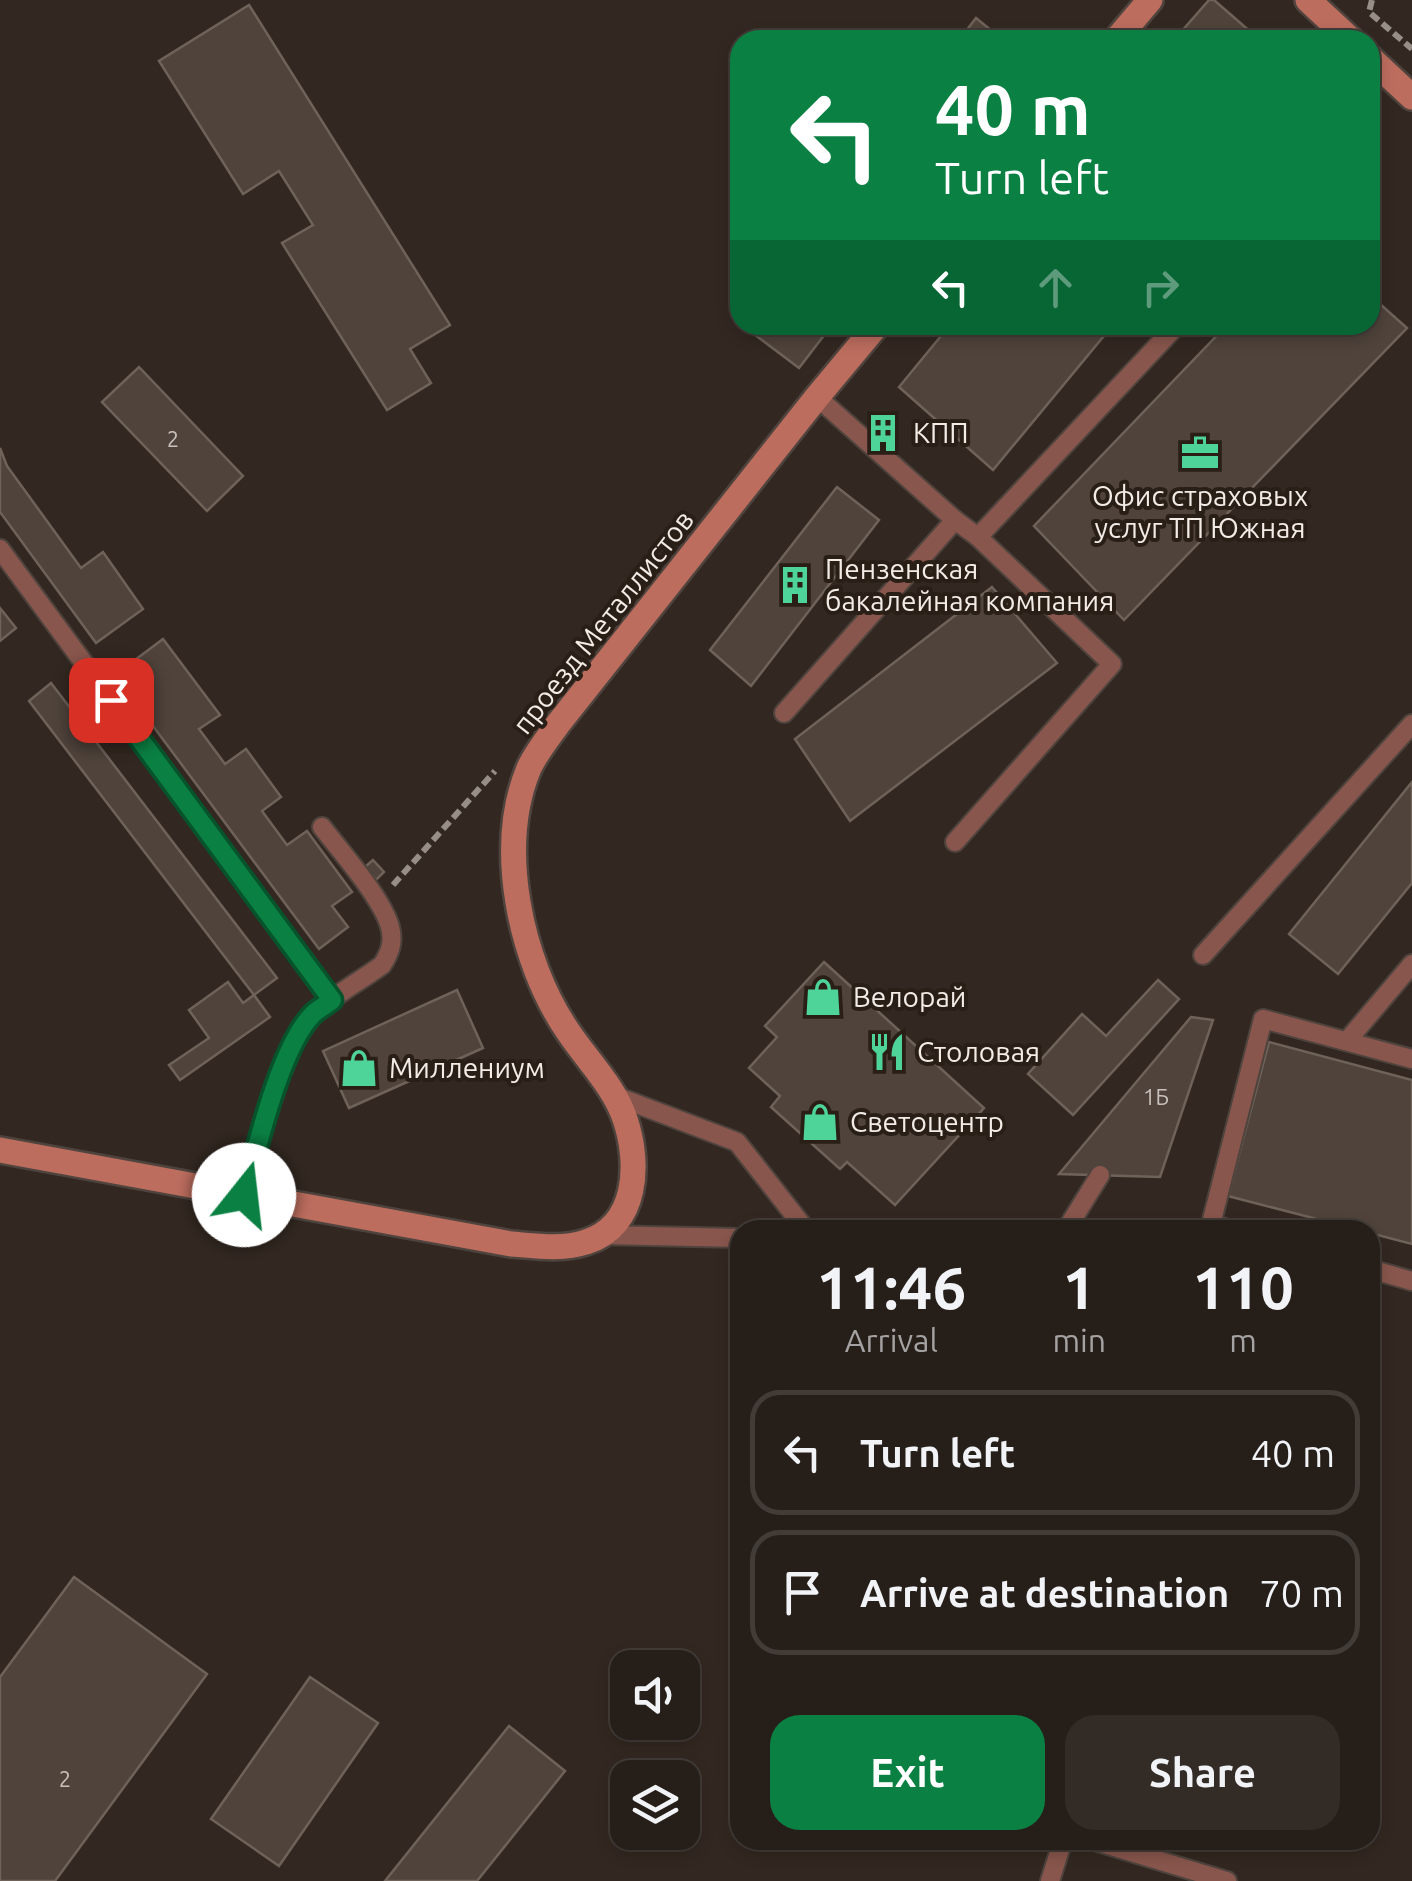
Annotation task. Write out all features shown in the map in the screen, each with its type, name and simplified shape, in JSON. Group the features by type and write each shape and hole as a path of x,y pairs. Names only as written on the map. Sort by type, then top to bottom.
{"street":[{"path":"1124,30 1150,0"},
{"path":"1308,0 1340,30"},
{"path":"1380,67 1412,97"},
{"name":"проезд Металлистов","path":"602,1235 624,1213 632,1181 630,1140 613,1094 565,1028 545,992 528,944 513,866 518,801 530,765 558,724 869,335"},
{"path":"0,1150 511,1244 566,1246 602,1235"}],"lane":[{"path":"978,536 1168,335"},
{"path":"817,397 978,536 1112,664 955,842"},
{"path":"784,714 955,520"},
{"path":"0,549 332,1000"},
{"path":"1204,954 1412,724"},
{"path":"244,1195 272,1097 290,1052 313,1014 382,965 390,954 390,927 378,902 322,827"},
{"path":"1347,1041 1412,964"},
{"path":"1212,1220 1263,1019 1412,1059"},
{"path":"613,1094 737,1142 798,1220"},
{"path":"1072,1220 1100,1175"},
{"path":"602,1235 730,1238"},
{"path":"1380,1272 1412,1281"},
{"path":"1050,1881 1060,1850"},
{"path":"1124,1850 1227,1881"}],"path":[{"path":"1372,0 1369,12 1412,49"},
{"path":"378,902 506,759"}],"building":[{"path":"1209,0 1214,0 1248,30 1183,30"},
{"path":"249,5 450,325 410,349 431,383 387,410 282,243 313,225 279,171 243,194 159,61"},
{"path":"976,18 991,30 967,30"},
{"path":"1380,304 1407,328 1124,620 1034,526 1217,335 1380,335"},
{"path":"755,335 824,335 799,368"},
{"path":"942,335 1105,335 993,470 899,387"},
{"path":"139,367 243,476 207,511 102,402"},
{"name":"КПП","path":"883,421 895,430 884,446 872,436"},
{"path":"0,448 7,466 81,568 103,552 143,609 96,643 0,512"},
{"name":"Пензенская бакалейная компания","path":"837,487 879,520 751,686 710,650"},
{"path":"992,587 1057,663 850,821 795,739"},
{"path":"0,608 16,628 0,641"},
{"path":"163,639 220,715 199,729 225,764 246,749 281,797 262,811 287,845 307,831 352,892 332,906 348,927 319,949 115,675"},
{"path":"51,683 277,978 254,995 29,701"},
{"path":"1412,782 1412,883 1338,974 1289,934"},
{"path":"373,860 384,872 376,880 365,867"},
{"path":"824,962 984,1108 895,1205 847,1162 840,1169 771,1107 780,1096 749,1068 777,1037 765,1026"},
{"path":"1158,980 1179,999 1073,1115 1028,1074 1082,1014 1106,1036"},
{"path":"228,982 243,1003 254,995 270,1017 180,1080 169,1065 209,1038 189,1010"},
{"path":"457,990 483,1048 349,1108 323,1051"},
{"path":"1191,1017 1213,1020 1160,1177 1059,1174"},
{"path":"1269,1042 1412,1080 1412,1244 1380,1236 1380,1220 1320,1220 1228,1196"},
{"path":"74,1577 207,1674 55,1881 0,1881 0,1677"},
{"path":"310,1677 378,1723 279,1866 211,1819"},
{"path":"509,1726 565,1771 477,1881 385,1881"}],"place":[{"name":"КПП","path":"883,433"},
{"name":"Офис страховых услуг ТП Южная","path":"1200,453"},
{"name":"Пензенская бакалейная компания","path":"795,585"},
{"name":"Велорай","path":"823,997"},
{"name":"Столовая","path":"887,1052"},
{"name":"Миллениум","path":"359,1068"},
{"name":"Светоцентр","path":"820,1122"}],"route":[{"path":"111,700 332,1000 313,1014 290,1052 272,1097 244,1195"}]}
